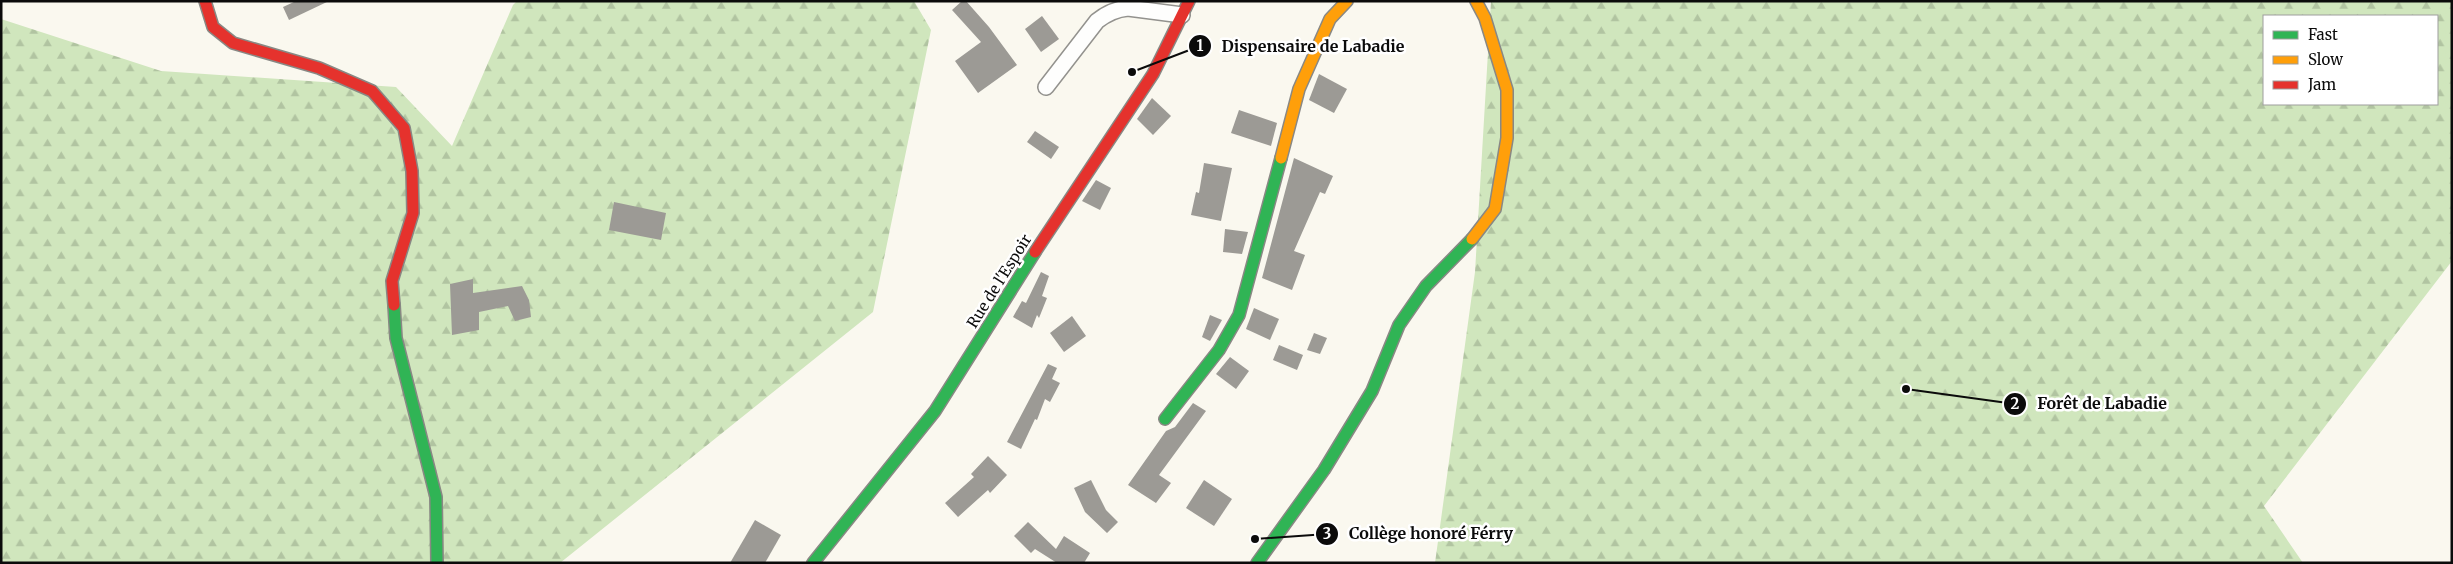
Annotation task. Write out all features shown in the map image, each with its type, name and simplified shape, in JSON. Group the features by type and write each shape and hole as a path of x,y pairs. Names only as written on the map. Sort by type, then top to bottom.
{"street":[{"path":"205,1 213,27 233,44 319,68 372,91 404,128 412,171 413,213 392,281 396,338 436,498 437,563"},
{"name":"Rue de l'Espoir","path":"813,563 935,411 1063,207 1153,74 1189,1"},
{"path":"1165,419 1219,350 1238,315 1299,89 1330,19 1347,1"},
{"path":"1257,563 1324,470 1358,414 1372,390 1399,325 1426,286 1465,248 1495,209 1507,138 1507,90 1485,18 1476,1"},
{"path":"1046,87 1097,21 1105,15 1128,8 1182,15"}],"green space":[{"path":"517,1 914,1 931,30 873,312 560,563 1,563 1,19 161,71 396,87 452,146 513,5"},
{"path":"1491,1 2452,1 2452,261 2264,506 2303,563 1435,563 1475,272"}],"building":[{"path":"296,1 329,1 289,20 283,7"},
{"path":"962,1 966,1 989,27 1017,65 978,93 955,61 981,42 952,10"},
{"path":"1042,16 1059,39 1041,52 1025,29"},
{"path":"1319,74 1347,89 1334,113 1309,100"},
{"path":"1152,98 1171,116 1153,135 1137,119"},
{"path":"1239,110 1277,123 1271,146 1231,133"},
{"path":"1035,131 1059,147 1051,159 1027,142"},
{"path":"1294,158 1333,176 1325,194 1320,192 1294,251 1305,255 1292,290 1262,278"},
{"path":"1204,163 1232,168 1221,221 1191,215 1196,192 1199,193"},
{"path":"1096,180 1111,188 1100,210 1082,201"},
{"path":"614,202 666,213 661,240 609,230"},
{"path":"1225,229 1248,232 1242,254 1223,252"},
{"path":"1041,272 1049,276 1042,296 1047,298 1039,318 1037,315 1032,328 1013,317 1022,301 1026,303"},
{"path":"473,279 473,293 522,286 529,300 531,317 515,321 508,306 479,312 479,330 452,335 450,284"},
{"path":"1254,308 1279,319 1270,340 1246,329"},
{"path":"1210,315 1222,320 1210,341 1202,337"},
{"path":"1072,316 1086,336 1064,352 1050,333"},
{"path":"1314,333 1327,338 1320,354 1307,350"},
{"path":"1279,345 1303,355 1297,370 1273,360"},
{"path":"1230,357 1249,371 1236,389 1216,374"},
{"path":"1048,364 1057,368 1052,379 1060,383 1050,402 1045,399 1037,420 1035,419 1021,449 1007,442"},
{"path":"1193,403 1206,411 1159,475 1171,483 1156,503 1128,485 1166,431 1175,427"},
{"path":"988,456 1007,475 990,493 988,490 958,517 945,503 974,477 971,474"},
{"path":"1091,480 1106,510 1118,522 1107,533 1085,512 1074,488"},
{"path":"1204,480 1232,499 1214,526 1186,508"},
{"path":"755,520 781,535 765,563 730,563"},
{"path":"1028,522 1056,549 1064,536 1090,553 1084,563 1057,563 1035,549 1031,553 1014,536"}],"traffic: fast":[{"path":"1165,419 1219,350 1239,315 1281,158"},
{"path":"1257,563 1324,470 1372,391 1399,325 1426,286 1472,239"},
{"path":"813,563 935,411 1035,252"},
{"path":"394,305 396,338 436,497 437,563"}],"traffic: slow":[{"path":"1281,158 1299,89 1330,19 1347,1"},
{"path":"1472,239 1495,209 1507,138 1507,90 1485,18 1476,1"}],"traffic: jam":[{"path":"205,1 213,27 233,43 319,68 372,91 404,128 412,171 413,213 392,281 394,305"},
{"path":"1035,252 1153,74 1189,1"}],"place":[{"name":"Dispensaire de Labadie","path":"1132,72"},
{"name":"Forêt de Labadie","path":"1906,389"},
{"name":"Collège honoré Férry","path":"1255,539"}]}
